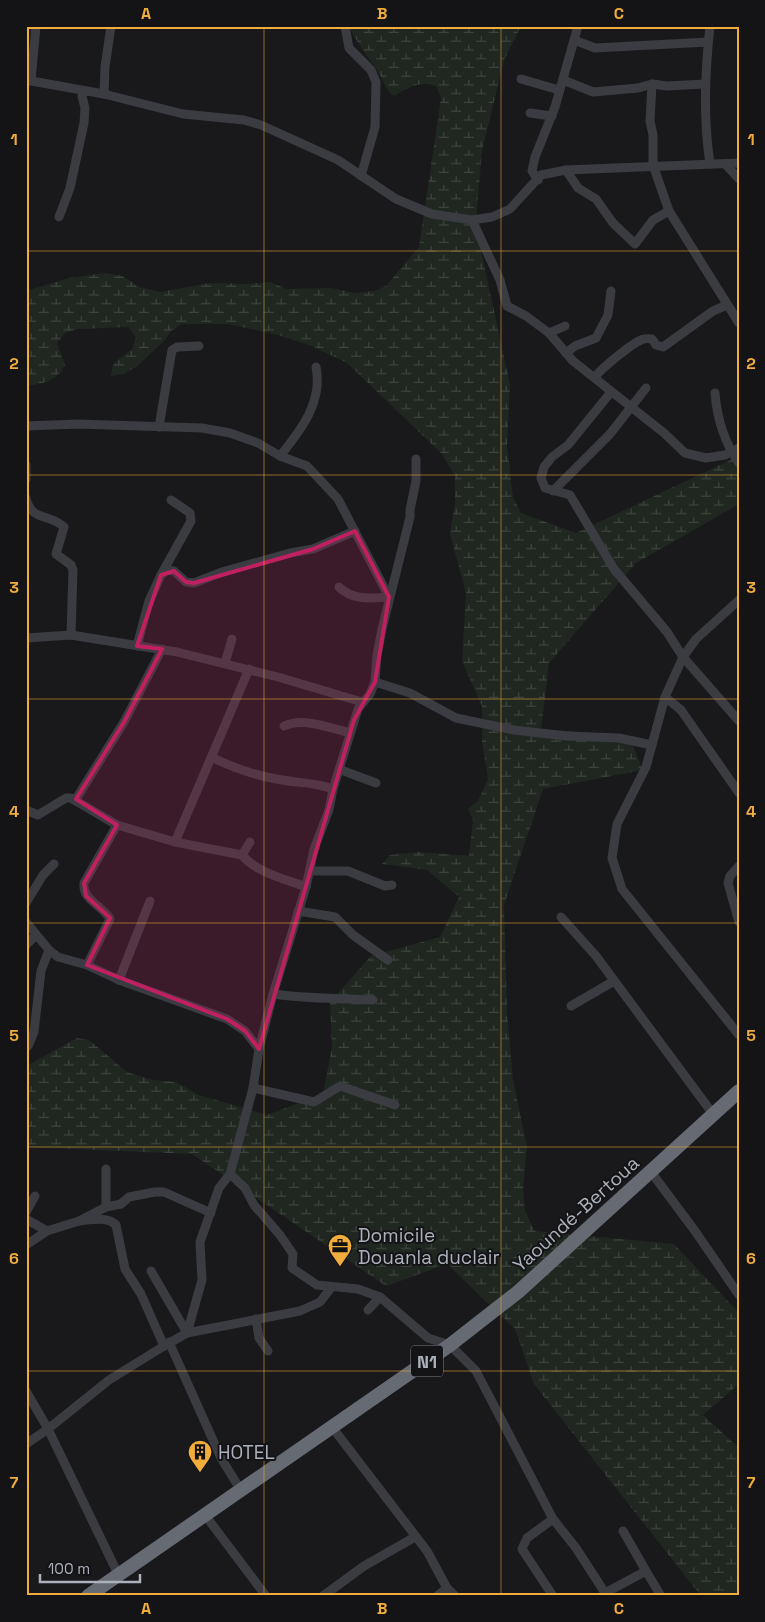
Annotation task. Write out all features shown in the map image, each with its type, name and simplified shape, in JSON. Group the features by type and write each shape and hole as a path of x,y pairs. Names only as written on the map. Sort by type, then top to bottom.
{"highway":[{"name":"Yaoundé-Bertoua","path":"96,1594 118,1574 450,1345 518,1292 739,1091"}],"street":[{"path":"36,26 29,80 104,94 183,114 244,120 261,125 338,160 360,176 412,206 432,214 472,220 492,217 510,209 541,175 566,170 739,163"},
{"path":"104,94 105,66 111,26"},
{"path":"345,26 349,48 371,70 376,82 375,127 360,176"},
{"path":"538,180 532,171 535,157 552,116 578,26"},
{"path":"710,26 705,84 706,138 710,164"},
{"path":"574,40 595,48 708,42"},
{"path":"522,79 560,90"},
{"path":"563,80 592,92 638,88 652,84 667,86 705,84"},
{"path":"652,84 650,121 653,136 653,165 669,210 739,323"},
{"path":"59,217 70,188 84,123 85,108 82,96 84,91"},
{"path":"530,113 552,116"},
{"path":"726,165 739,179"},
{"path":"566,170 578,188 596,199 613,223 635,244 653,220 669,210"},
{"path":"472,220 500,280 507,306 549,333 566,353 611,392 664,433 685,453 706,458 735,450"},
{"path":"566,353 575,346 596,338 608,315 612,291"},
{"path":"595,377 601,368 644,338 652,339 656,345 664,347 713,311 727,305"},
{"path":"549,333 565,326"},
{"path":"159,427 172,350 199,346"},
{"path":"280,456 304,425 311,411 316,389 316,367"},
{"path":"553,491 610,434 646,388"},
{"path":"611,392 568,445 552,457 544,467 541,478 545,488 570,495 614,569 667,632 683,657 737,717"},
{"path":"715,393 717,415 735,450 739,463"},
{"path":"26,426 78,424 202,428 230,433 258,443 280,456 307,466 338,499 389,598"},
{"path":"187,1333 202,1280 200,1242 219,1188 230,1174 253,1088 259,1049 273,994 306,887 314,849 329,810 333,789 341,770 350,733 362,702 375,682 377,655 389,598 410,517 416,481 416,459"},
{"path":"26,465 26,479"},
{"path":"26,498 28,509 32,513 60,523 64,527 56,554 71,565 73,570 71,635"},
{"path":"136,646 149,601 161,575 192,521 190,513 171,500"},
{"path":"161,575 167,570 174,570 186,582 194,583 222,572 313,549 355,530"},
{"path":"339,587 344,592 358,598 389,598"},
{"path":"739,600 696,639 683,657 665,697 646,767 617,824 612,858 622,889 739,1035"},
{"path":"26,638 71,635 162,649 249,669 362,702"},
{"path":"225,663 232,640"},
{"path":"76,799 124,722 162,649"},
{"path":"175,842 213,758 226,720 249,669"},
{"path":"375,682 410,693 456,718 514,730 566,736 619,738 652,745"},
{"path":"665,697 681,710 739,793"},
{"path":"284,726 291,723 314,724 350,733"},
{"path":"213,758 230,766 273,779 319,784 333,789"},
{"path":"341,770 376,783"},
{"path":"26,810 38,815 66,798 76,799 117,825 175,842 242,855 248,862 273,875 306,887"},
{"path":"87,965 110,920 86,896 83,890 84,883 117,825"},
{"path":"242,855 250,842"},
{"path":"26,903 43,875 54,864"},
{"path":"739,866 730,876 728,883 739,922"},
{"path":"310,871 348,870 385,886 392,885"},
{"path":"118,980 150,901"},
{"path":"298,911 335,917 353,935 388,960"},
{"path":"561,917 596,956 713,1114"},
{"path":"26,922 49,950 58,957 87,965 118,980 227,1020 245,1030 259,1049"},
{"path":"26,945 36,935"},
{"path":"28,1046 34,1032 41,971 49,950"},
{"path":"571,1006 614,981"},
{"path":"273,994 295,998 327,997 373,1000"},
{"path":"253,1088 314,1102 340,1086 395,1105"},
{"path":"106,1169 106,1207"},
{"path":"651,1172 695,1230 739,1295"},
{"path":"230,1174 245,1188 254,1206 293,1254 292,1268 317,1285 331,1288 358,1289 380,1297 428,1338 450,1345 476,1371 553,1519 576,1548 606,1594 646,1571"},
{"path":"26,1245 47,1231 79,1221 106,1207 121,1204 129,1197 164,1192 211,1213"},
{"path":"26,1212 35,1196"},
{"path":"26,1219 47,1231"},
{"path":"79,1221 109,1220 116,1224 125,1269 141,1294 221,1458 240,1489"},
{"path":"152,1271 187,1333"},
{"path":"26,1444 48,1429 109,1380 187,1333 256,1318 300,1311 320,1302 331,1288"},
{"path":"368,1310 380,1297"},
{"path":"256,1318 259,1338 268,1350"},
{"path":"26,1391 48,1429 118,1574"},
{"path":"332,1427 427,1551 447,1588 455,1596"},
{"path":"205,1515 266,1596"},
{"path":"553,1519 527,1538 522,1549 553,1596"},
{"path":"622,1531 660,1596"},
{"path":"323,1596 364,1566 415,1537"},
{"path":"438,1596 447,1588"}],"highlighted area":[{"path":"355,531 389,597 375,682 354,720 259,1049 245,1031 227,1019 87,965 110,918 86,896 84,883 117,825 76,799 124,722 162,649 137,646 161,575 174,571 186,582 194,583 313,549"}],"green space":[{"path":"349,26 521,26 504,60 482,151 475,232 480,246 510,385 507,446 513,497 521,513 576,533 739,456 739,504 636,563 549,663 541,729 629,736 643,770 543,789 504,905 507,1012 513,1079 527,1147 523,1189 525,1211 535,1231 674,1244 739,1313 739,1384 703,1415 739,1448 739,1596 701,1596 534,1384 515,1329 447,1264 386,1286 192,1154 26,1147 26,1066 77,1038 89,1040 127,1072 152,1080 176,1082 199,1095 267,1115 323,1094 332,1047 330,1002 371,956 440,937 459,897 427,870 382,864 390,855 418,852 469,856 473,820 468,809 478,801 488,779 482,742 482,706 462,661 466,593 450,534 455,503 455,476 442,454 347,363 312,346 278,335 228,324 182,324 171,331 164,341 136,367 124,374 111,376 113,364 132,349 136,337 128,327 78,329 65,333 57,343 65,365 58,375 44,383 26,386 26,291 69,278 105,273 123,276 139,287 160,292 210,283 249,284 270,282 287,289 331,288 355,293 374,291 386,286 419,247 441,98 436,86 430,84 419,84 394,96 391,94"}],"place":[{"name":"Domicile Douanla duclair","path":"340,1267"},
{"name":"HOTEL","path":"200,1473"}]}
